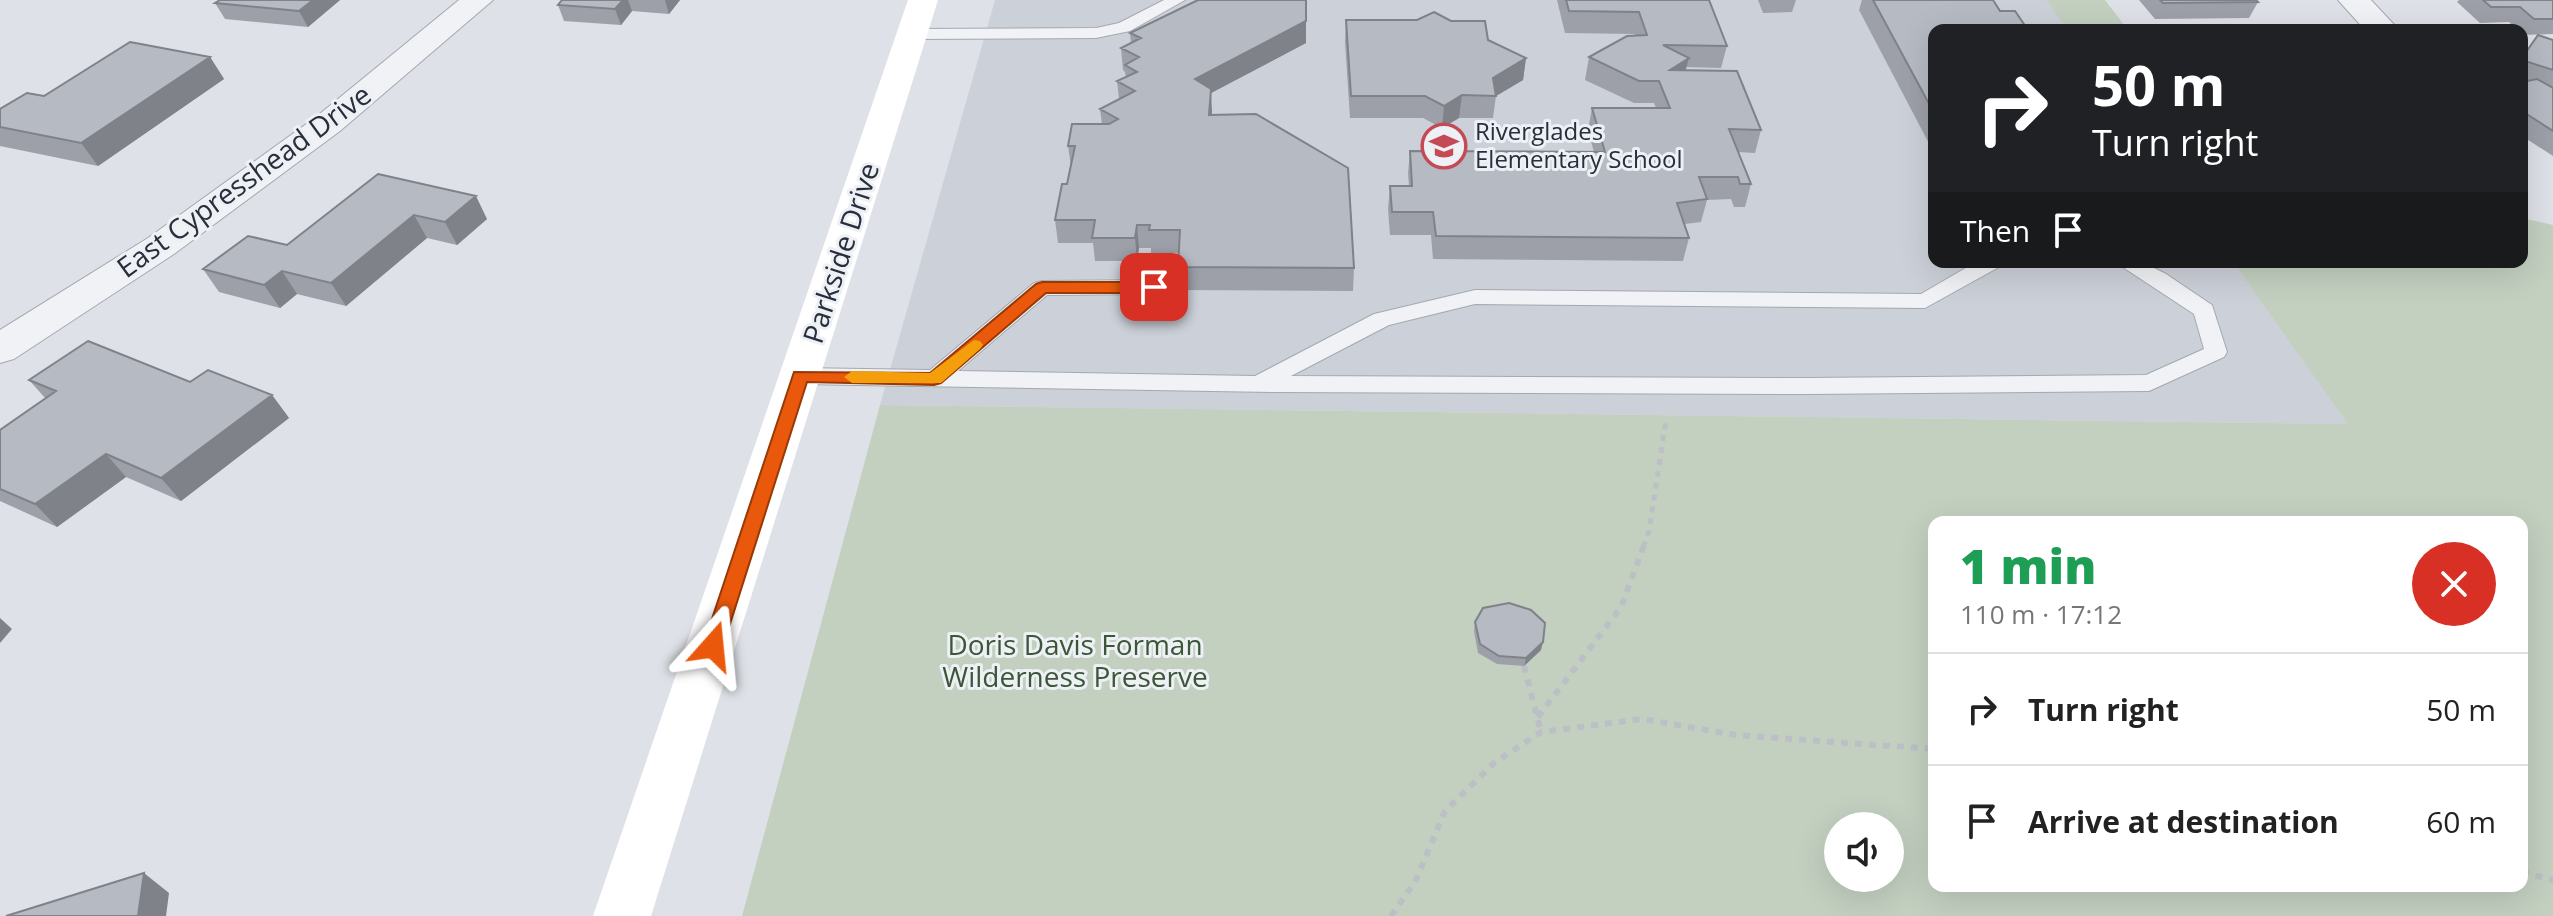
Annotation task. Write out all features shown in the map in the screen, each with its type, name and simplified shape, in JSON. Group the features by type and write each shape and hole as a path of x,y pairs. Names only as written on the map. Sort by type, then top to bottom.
{"street":[{"name":"East Cypresshead Drive","path":"0,349 187,227 328,124 478,0"},
{"name":"Parkside Drive","path":"622,916 923,0"},
{"path":"2353,0 2377,24"}],"lane":[{"path":"912,34 1096,33 1124,27 1177,0"},
{"path":"1257,384 1382,319 1475,297 1925,301 1982,268"},
{"path":"800,376 1257,384 1807,386 2149,383 2216,352 2204,310 2137,268"},
{"path":"934,379 1042,288 1154,287"}],"path":[{"path":"1538,717 1621,607 1649,531 1667,415"},
{"path":"1524,666 1541,732"},
{"path":"1391,916 1415,882 1445,811 1494,763 1541,732 1642,719 1736,735 1928,749"},
{"path":"2528,874 2553,880"}],"shaded area":[{"name":"Riverglades Elementary School","path":"995,0 2046,0 2063,24 1928,24 1928,268 2237,268 2350,424 880,405"}],"green space":[{"path":"2046,0 2105,0 2123,24 2063,24"},
{"name":"Doris Davis Forman Wilderness Preserve","path":"2528,219 2553,225 2553,916 742,916 880,405 2348,424 2237,268 2528,268"}],"building":[{"path":"220,0 313,0 299,11 215,3"},
{"path":"562,0 623,0 615,9 558,5"},
{"path":"1198,0 1306,0 1306,21 1195,79 1211,89 1209,115 1256,114 1348,168 1354,268 1178,267 1180,230 1149,230 1150,225 1137,225 1135,238 1092,238 1095,220 1055,220 1062,184 1067,184 1075,146 1068,146 1072,124 1109,124 1118,119 1100,109 1135,91 1117,81 1137,72 1125,65 1139,57 1121,48 1141,38 1130,33"},
{"path":"1566,0 1709,0 1727,46 1663,45 1689,58 1670,70 1737,71 1761,130 1729,129 1751,184 1740,184 1738,177 1699,177 1707,199 1677,203 1689,238 1436,236 1433,212 1392,212 1390,186 1412,186 1410,151 1605,152 1592,108 1670,108 1659,81 1639,81 1589,57 1627,36 1647,35 1639,12 1569,11"},
{"path":"1873,0 1993,0 2000,11 2015,11 2024,24 1928,24 1928,102"},
{"path":"2160,0 2256,0 2258,2 2163,3"},
{"path":"2483,0 2553,0 2553,19 2534,19 2520,7 2491,7"},
{"path":"1434,12 1451,21 1485,21 1488,40 1526,58 1493,78 1496,96 1462,95 1444,106 1425,96 1351,96 1346,20 1417,20"},
{"path":"2538,35 2553,40 2553,70 2528,62 2528,49"},
{"path":"130,42 210,57 81,143 0,127 0,109 27,93 44,96"},
{"path":"2537,79 2553,88 2553,131 2528,115 2528,81"},
{"path":"378,174 476,196 445,222 414,215 331,283 282,271 264,285 203,269 248,236 287,245"},
{"path":"88,341 190,382 208,370 272,395 161,478 106,454 35,504 0,489 0,430 56,391 29,380"},
{"path":"1509,603 1531,610 1545,623 1543,642 1526,658 1499,656 1480,644 1475,622 1483,608"},
{"path":"144,873 138,916 6,916"}],"slow traffic":[{"path":"852,377 934,379 974,345"}],"place":[{"name":"Riverglades Elementary School","path":"1444,146"}],"route":[{"path":"713,646 800,376 934,379 1042,288 1154,287"}]}
